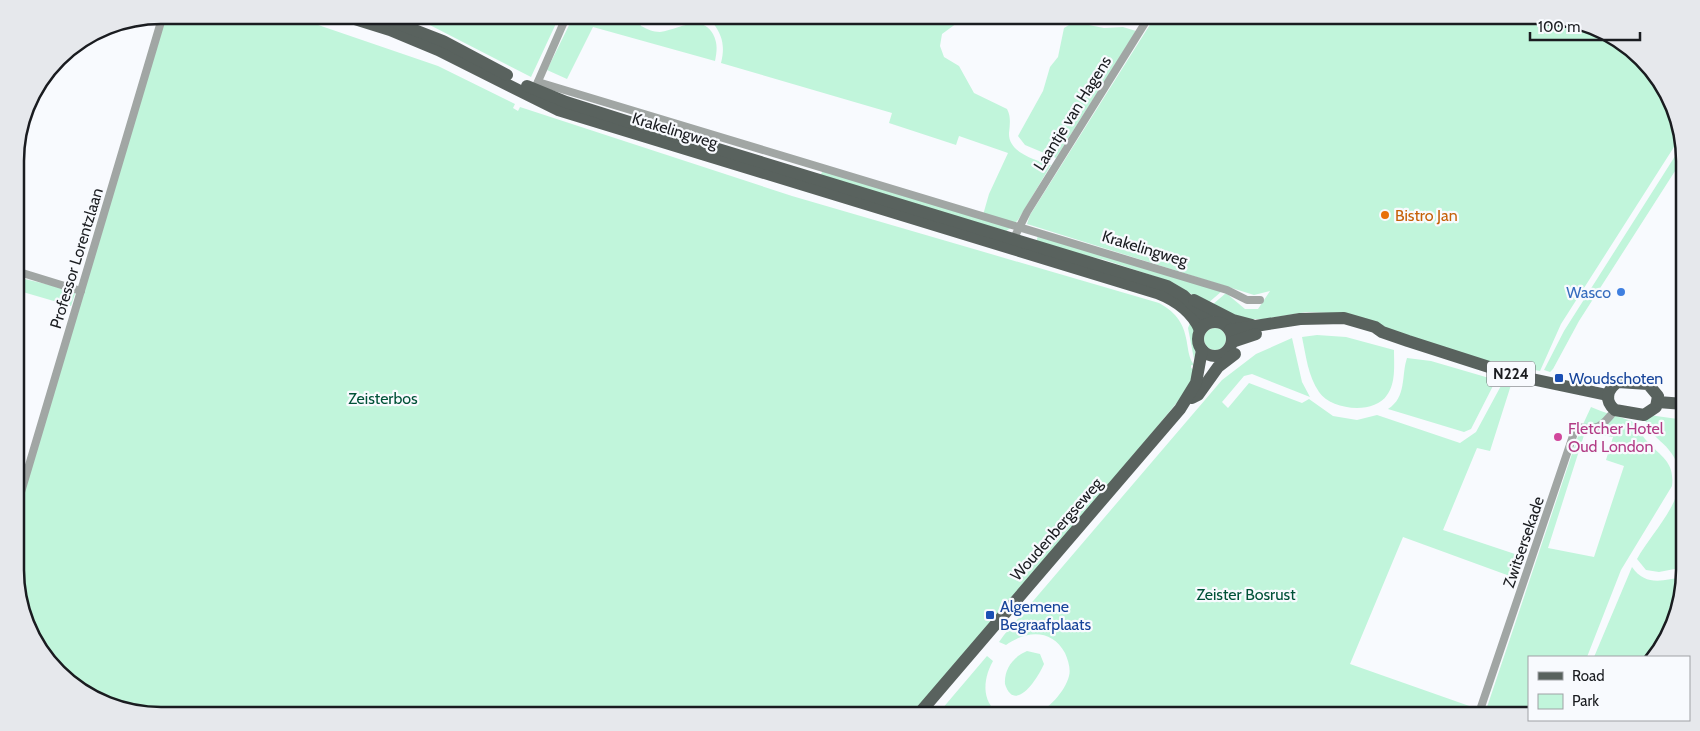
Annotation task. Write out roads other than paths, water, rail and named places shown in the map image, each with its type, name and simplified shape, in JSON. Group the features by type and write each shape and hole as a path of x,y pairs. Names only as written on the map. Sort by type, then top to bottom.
{"main road":[{"name":"Krakelingweg","path":"368,24 414,40 566,102 626,122 1014,237 1167,286 1184,296 1211,322"},
{"name":"Krakelingweg","path":"399,24 442,41 534,88"},
{"name":"Krakelingweg","path":"1014,237 1169,298 1179,304 1193,318 1200,330"},
{"path":"1184,296 1201,302 1238,322 1258,330"},
{"path":"1200,330 1211,322"},
{"name":"N224","path":"1211,322 1224,324 1231,336 1227,351 1217,356"},
{"name":"N224","path":"1231,336 1258,330 1318,322 1347,324 1382,332 1517,376 1607,395"},
{"name":"N224","path":"1200,330 1198,336 1202,350"},
{"name":"N224","path":"1185,403 1198,395 1218,367 1258,330"},
{"path":"1202,350 1210,355 1217,356"},
{"name":"Woudenbergseweg","path":"1196,383 1202,350"},
{"name":"Woudenbergseweg","path":"925,707 1185,403 1196,383 1217,356"},
{"path":"1618,382 1633,382 1652,387 1658,396 1658,402 1654,410 1644,415 1615,410 1608,402 1607,395 1610,389 1618,382"},
{"path":"1658,402 1676,403"}],"street":[{"name":"Professor Lorentzlaan","path":"24,482 160,24"},
{"path":"534,88 563,24"},
{"name":"Laantje van Hagens","path":"1014,237 1144,24"},
{"name":"Krakelingweg","path":"1014,237 1227,290 1246,300 1260,300"},
{"path":"24,273 81,291"},
{"name":"Zwitsersekade","path":"1481,707 1576,427 1597,428 1615,410"}],"place":[{"name":"Bistro Jan","path":"1385,215"},
{"name":"Wasco","path":"1621,292"},
{"name":"Woudschoten","path":"1559,378"},
{"name":"Fletcher Hotel Oud London","path":"1558,437"},
{"name":"Algemene Begraafplaats","path":"990,615"}],"park label":[{"name":"Zeisterbos","path":"383,398"},
{"name":"Zeister Bosrust","path":"1246,594"}]}
